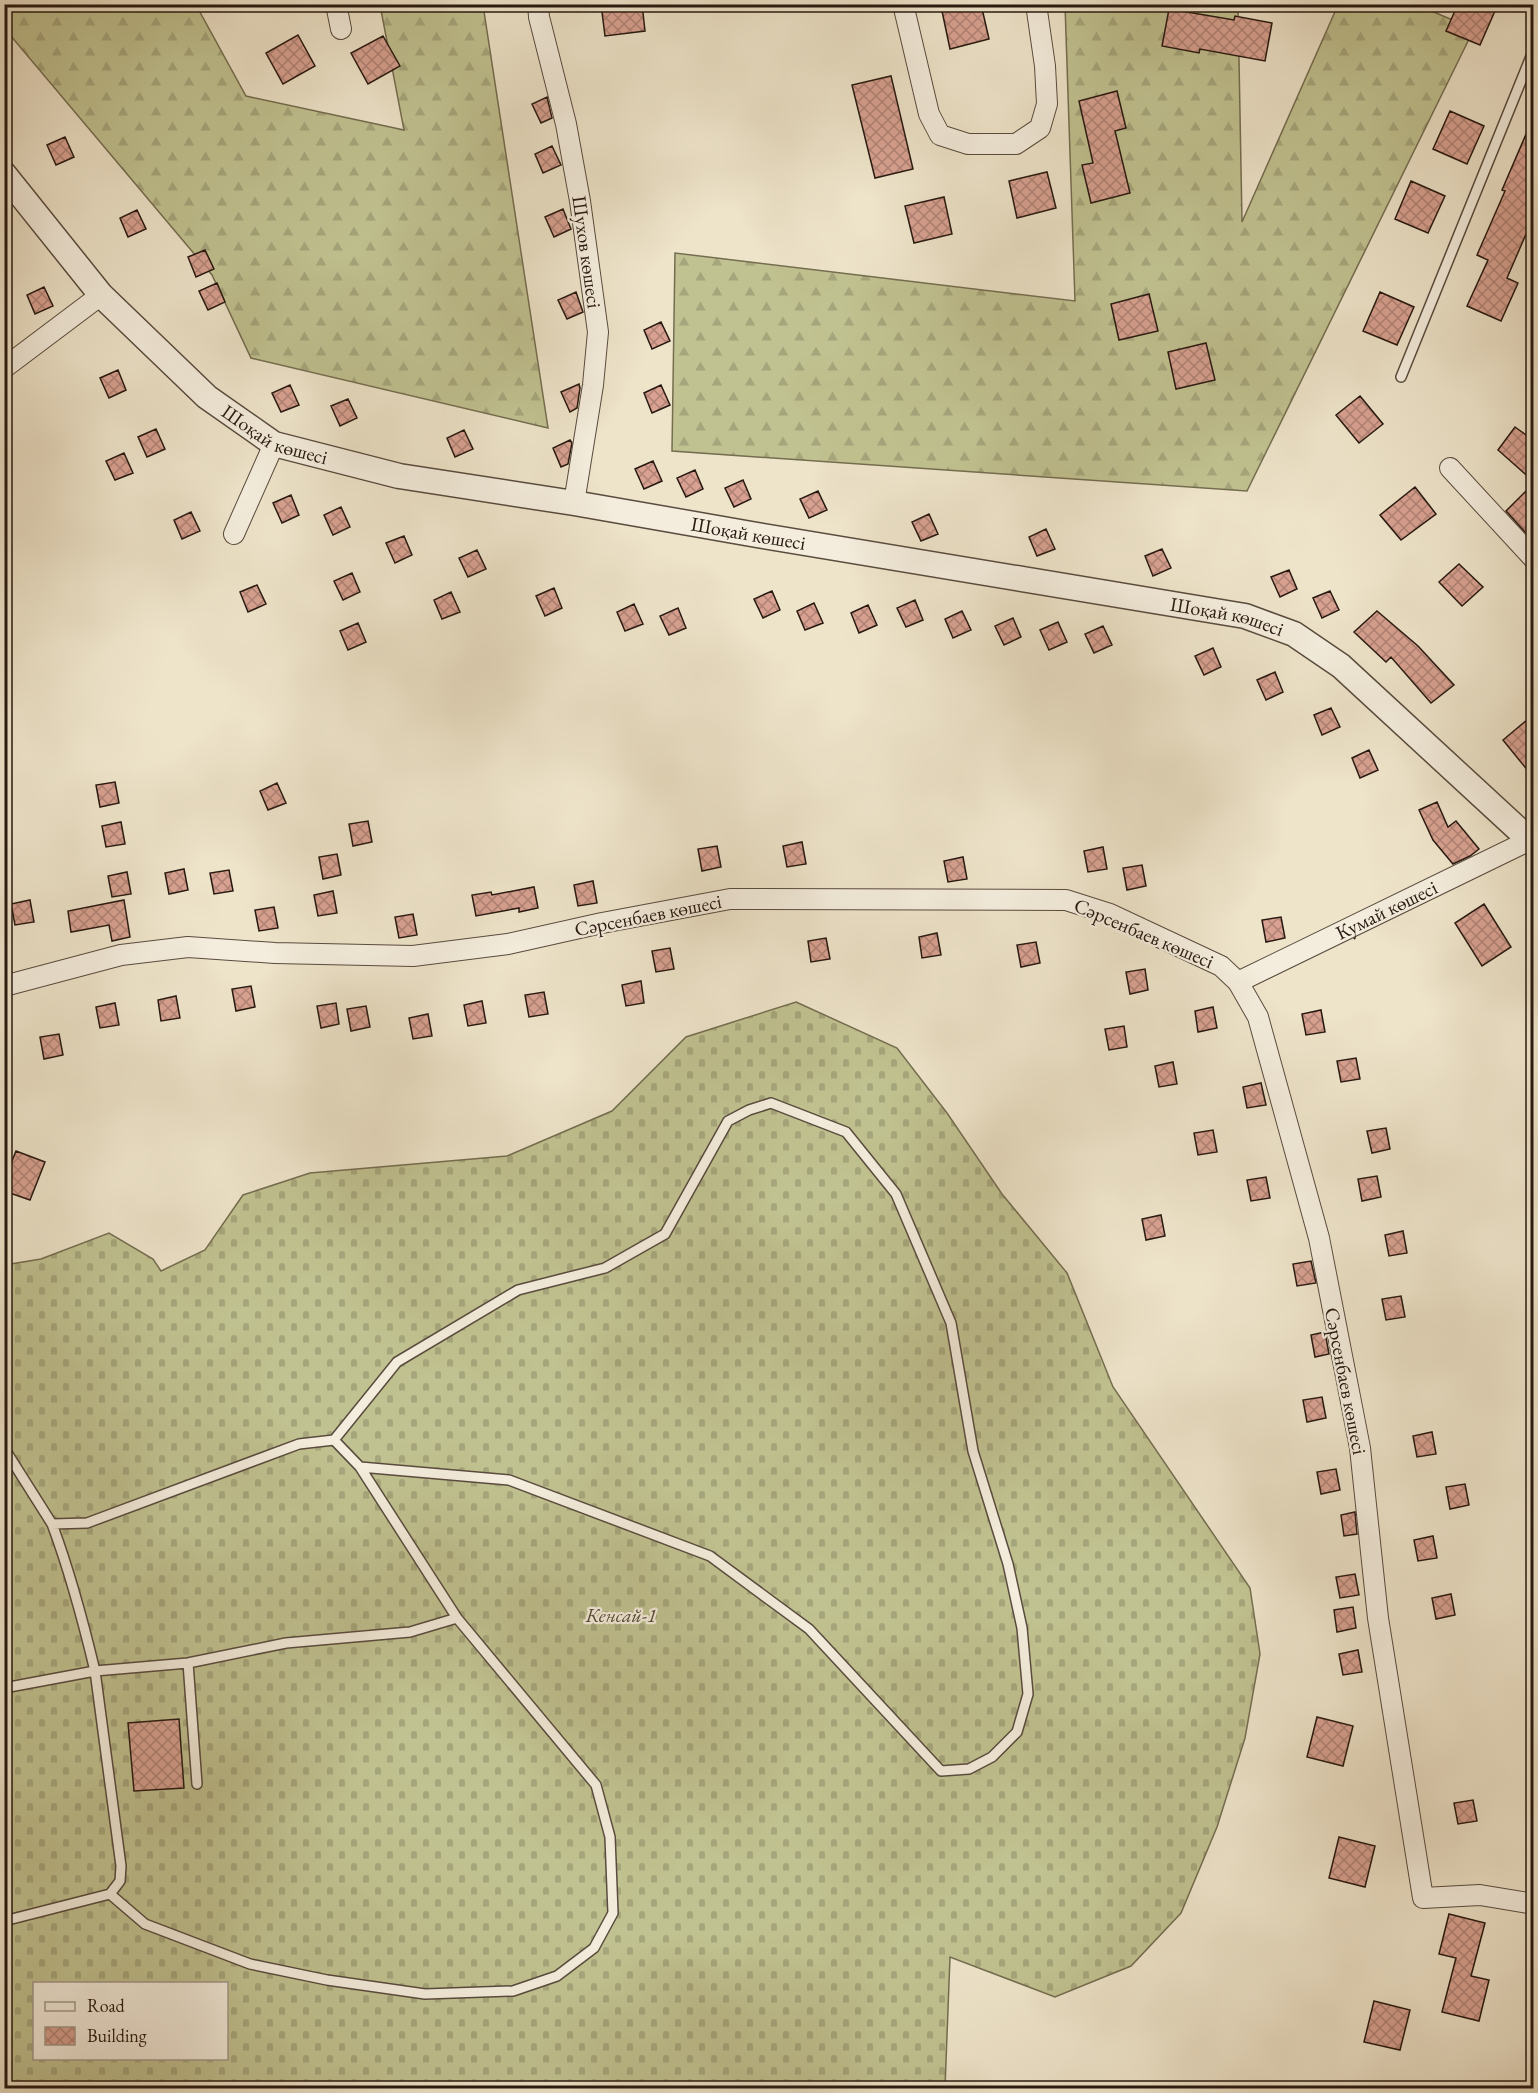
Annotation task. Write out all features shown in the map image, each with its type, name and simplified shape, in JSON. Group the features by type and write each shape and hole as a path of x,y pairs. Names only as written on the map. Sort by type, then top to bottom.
{"street":[{"path":"336,4 341,29"},
{"name":"Шухов көшесі","path":"538,4 539,17 566,124 580,201 598,332 593,385 573,503"},
{"path":"903,4 929,114 940,135 968,144 1016,144 1040,128 1047,105 1045,66 1036,4"},
{"name":"Шоқай көшесі","path":"4,174 101,295 207,397 274,444 399,476 1245,616 1294,634 1341,666 1531,842"},
{"path":"7,361 101,295"},
{"path":"234,534 274,444"},
{"path":"1450,468 1533,559"},
{"name":"Кумай көшесі","path":"1238,982 1531,842"},
{"name":"Сәрсенбаев көшесі","path":"4,986 122,955 189,947 274,953 413,956 508,944 730,899 1066,900 1110,915 1221,966 1238,982 1258,1017 1318,1238 1360,1448 1378,1618 1423,1898 1480,1895 1533,1904"}],"lane":[{"path":"1401,377 1533,49"},
{"path":"52,1524 87,1523 299,1444 334,1440 397,1362 518,1290 605,1268 665,1234 728,1120 771,1103 846,1132 896,1194 951,1323 974,1451 1008,1564 1022,1628 1028,1694 1017,1732 992,1757 969,1769 941,1771 809,1629 710,1556 509,1480 360,1467"},
{"path":"110,1894 145,1924 250,1964 327,1980 424,1994 513,1991 557,1976 594,1948 613,1913 610,1838 596,1785 457,1618 360,1467 334,1440"},
{"path":"4,1448 52,1524 80,1610 95,1671 121,1866 120,1881 110,1894 4,1921"},
{"path":"4,1688 95,1671 188,1663 286,1642 410,1632 457,1618"},
{"path":"188,1663 197,1784"}],"green space":[{"path":"4,5 196,5 246,96 404,130 380,5 483,5 548,428 251,358 212,275 5,29"},
{"path":"1065,5 1238,5 1242,222 1338,5 1417,5 1474,29 1247,491 672,451 675,253 1075,301"},
{"name":"Кенсай-1","path":"796,1002 897,1048 947,1113 1002,1194 1067,1273 1113,1387 1250,1588 1260,1654 1245,1738 1217,1827 1181,1913 1131,1966 1055,1997 950,1957 945,2088 5,2088 5,1265 41,1259 109,1233 153,1259 161,1271 205,1250 243,1195 310,1173 507,1156 612,1111 686,1037"}],"building":[{"path":"601,4 642,4 645,31 605,36"},
{"path":"981,4 989,39 950,49 942,11"},
{"path":"1458,4 1498,4 1480,45 1446,31"},
{"path":"1169,9 1234,20 1235,16 1272,23 1265,61 1200,49 1199,53 1162,46"},
{"path":"298,35 315,66 283,84 266,53"},
{"path":"383,36 400,66 368,84 351,53"},
{"path":"891,76 913,169 875,178 852,85"},
{"path":"1117,91 1126,128 1115,131 1130,193 1091,203 1082,165 1093,163 1079,101"},
{"path":"547,97 552,118 541,123 532,104"},
{"path":"1450,111 1484,126 1467,164 1433,149"},
{"path":"1533,118 1533,218 1507,278 1518,283 1501,321 1467,306 1488,260 1477,255"},
{"path":"65,137 74,157 56,165 47,145"},
{"path":"552,146 561,165 543,173 535,154"},
{"path":"1047,172 1056,208 1017,218 1009,181"},
{"path":"1411,181 1445,196 1428,233 1395,219"},
{"path":"944,197 952,234 914,243 905,206"},
{"path":"563,209 571,229 554,237 545,217"},
{"path":"137,210 146,229 128,237 120,218"},
{"path":"205,250 214,269 196,277 188,257"},
{"path":"217,283 225,302 208,310 199,291"},
{"path":"44,287 53,306 35,314 27,295"},
{"path":"576,292 583,312 567,319 558,300"},
{"path":"1380,292 1414,307 1397,345 1363,331"},
{"path":"1149,294 1158,331 1119,340 1111,304"},
{"path":"661,322 670,341 652,349 644,330"},
{"path":"1206,343 1215,380 1176,389 1168,352"},
{"path":"118,370 126,390 109,398 100,378"},
{"path":"579,384 577,408 570,412 561,392"},
{"path":"290,385 299,405 281,412 272,393"},
{"path":"661,385 670,405 652,413 644,393"},
{"path":"1360,396 1383,424 1359,443 1336,415"},
{"path":"348,399 357,418 340,426 331,406"},
{"path":"1515,427 1533,440 1533,481 1498,450"},
{"path":"156,429 165,449 147,457 138,437"},
{"path":"464,430 473,449 455,457 447,438"},
{"path":"570,440 572,443 568,464 561,467 553,448"},
{"path":"124,453 133,473 115,480 106,461"},
{"path":"653,461 662,481 644,489 635,469"},
{"path":"695,470 703,489 686,497 677,478"},
{"path":"743,480 751,499 734,507 725,488"},
{"path":"1533,484 1533,541 1506,511"},
{"path":"1415,487 1436,514 1401,540 1380,515"},
{"path":"818,491 827,510 809,518 800,499"},
{"path":"291,495 299,515 282,523 273,503"},
{"path":"341,507 350,527 333,535 324,515"},
{"path":"191,512 200,531 182,539 174,520"},
{"path":"929,514 938,534 921,541 912,522"},
{"path":"1046,529 1055,549 1037,556 1029,537"},
{"path":"404,536 412,555 395,563 386,543"},
{"path":"1162,549 1171,568 1153,576 1145,556"},
{"path":"477,550 486,569 468,577 459,558"},
{"path":"1459,564 1483,587 1462,606 1439,582"},
{"path":"1289,570 1297,589 1280,597 1271,577"},
{"path":"352,573 360,592 343,600 334,581"},
{"path":"257,585 266,604 248,612 240,592"},
{"path":"554,588 562,608 545,616 536,596"},
{"path":"772,591 780,610 763,618 754,599"},
{"path":"1330,591 1339,610 1322,618 1313,598"},
{"path":"451,592 460,612 442,619 434,600"},
{"path":"915,600 923,620 906,627 897,608"},
{"path":"814,603 823,623 805,630 797,611"},
{"path":"634,604 643,624 625,631 617,612"},
{"path":"868,605 877,625 859,633 851,613"},
{"path":"678,608 686,628 669,635 660,616"},
{"path":"962,611 971,630 953,638 945,619"},
{"path":"1377,611 1418,646 1454,685 1431,703 1391,657 1386,662 1354,632"},
{"path":"1013,618 1021,637 1004,645 995,626"},
{"path":"1058,622 1067,642 1049,650 1040,630"},
{"path":"358,623 366,642 348,650 340,631"},
{"path":"1103,626 1112,645 1094,653 1085,634"},
{"path":"1213,648 1221,667 1204,675 1195,656"},
{"path":"1275,672 1283,692 1266,700 1257,680"},
{"path":"1331,708 1340,727 1322,735 1314,715"},
{"path":"1533,715 1533,777 1503,740"},
{"path":"1369,750 1378,770 1360,778 1352,758"},
{"path":"115,782 119,803 100,807 96,785"},
{"path":"277,783 286,803 268,810 260,791"},
{"path":"1437,802 1448,827 1456,821 1479,849 1453,864 1433,840 1419,810"},
{"path":"368,821 372,842 353,846 349,824"},
{"path":"121,822 125,844 106,847 102,826"},
{"path":"802,842 806,864 787,867 783,846"},
{"path":"717,846 721,867 702,871 698,849"},
{"path":"1103,847 1107,869 1088,872 1084,851"},
{"path":"337,854 341,875 323,879 319,857"},
{"path":"963,857 967,879 948,882 944,861"},
{"path":"1142,865 1146,886 1127,890 1123,868"},
{"path":"184,869 188,890 169,894 165,873"},
{"path":"229,870 233,891 214,894 210,873"},
{"path":"127,872 131,894 112,897 108,876"},
{"path":"593,881 597,903 578,906 574,885"},
{"path":"534,887 538,908 519,912 519,908 476,916 472,895 491,892 492,895"},
{"path":"333,891 337,913 318,916 314,895"},
{"path":"30,900 34,922 15,925 11,904"},
{"path":"124,900 130,937 112,941 109,925 71,932 68,911"},
{"path":"1484,904 1511,947 1482,966 1455,923"},
{"path":"274,907 278,928 259,931 255,910"},
{"path":"413,914 417,935 399,938 395,917"},
{"path":"1281,917 1285,938 1266,942 1262,920"},
{"path":"937,933 941,955 922,958 919,937"},
{"path":"826,938 830,959 811,962 808,941"},
{"path":"1036,942 1040,963 1021,967 1017,945"},
{"path":"670,948 674,969 656,972 652,951"},
{"path":"1145,969 1148,990 1130,994 1126,972"},
{"path":"641,981 644,1003 626,1006 622,985"},
{"path":"251,986 255,1007 236,1011 232,989"},
{"path":"544,992 548,1014 529,1017 525,995"},
{"path":"176,996 180,1018 161,1021 158,1000"},
{"path":"482,1001 486,1023 468,1026 464,1005"},
{"path":"115,1003 119,1025 100,1028 96,1007"},
{"path":"336,1003 339,1024 321,1028 317,1006"},
{"path":"366,1006 370,1027 351,1031 347,1009"},
{"path":"1213,1007 1217,1028 1198,1032 1195,1011"},
{"path":"1321,1010 1325,1032 1306,1035 1302,1014"},
{"path":"428,1014 432,1036 413,1039 409,1018"},
{"path":"1124,1026 1127,1047 1109,1050 1105,1029"},
{"path":"59,1034 63,1055 44,1059 40,1037"},
{"path":"1356,1058 1360,1079 1341,1082 1337,1061"},
{"path":"1173,1062 1177,1084 1159,1087 1155,1066"},
{"path":"1261,1083 1266,1105 1247,1108 1243,1087"},
{"path":"1386,1128 1390,1149 1372,1153 1367,1131"},
{"path":"1213,1130 1217,1152 1198,1155 1194,1133"},
{"path":"16,1151 45,1162 30,1200 4,1191 4,1181"},
{"path":"1377,1176 1381,1197 1362,1201 1358,1179"},
{"path":"1266,1177 1270,1198 1251,1201 1247,1180"},
{"path":"1161,1215 1165,1236 1146,1240 1142,1219"},
{"path":"1403,1231 1407,1253 1389,1256 1385,1235"},
{"path":"1311,1261 1316,1283 1297,1286 1293,1264"},
{"path":"1401,1296 1405,1317 1386,1320 1382,1299"},
{"path":"1325,1332 1329,1354 1315,1357 1311,1335"},
{"path":"1322,1397 1326,1418 1307,1422 1303,1400"},
{"path":"1432,1432 1436,1454 1417,1457 1413,1436"},
{"path":"1336,1469 1340,1490 1321,1494 1317,1472"},
{"path":"1465,1484 1469,1505 1450,1509 1446,1487"},
{"path":"1355,1512 1357,1534 1344,1536 1341,1515"},
{"path":"1433,1536 1437,1558 1418,1561 1414,1540"},
{"path":"1355,1574 1359,1595 1340,1598 1336,1577"},
{"path":"1451,1594 1455,1615 1436,1619 1432,1598"},
{"path":"1353,1607 1356,1628 1337,1632 1334,1610"},
{"path":"1358,1650 1362,1672 1343,1675 1339,1654"},
{"path":"1317,1717 1353,1726 1343,1766 1307,1757"},
{"path":"179,1719 184,1788 134,1791 128,1723"},
{"path":"1473,1800 1477,1821 1458,1824 1454,1803"},
{"path":"1339,1837 1375,1846 1365,1887 1329,1878"},
{"path":"1449,1914 1485,1923 1471,1976 1489,1980 1479,2021 1442,2012 1456,1958 1439,1954"},
{"path":"1374,2001 1410,2010 1400,2050 1364,2042"}]}
